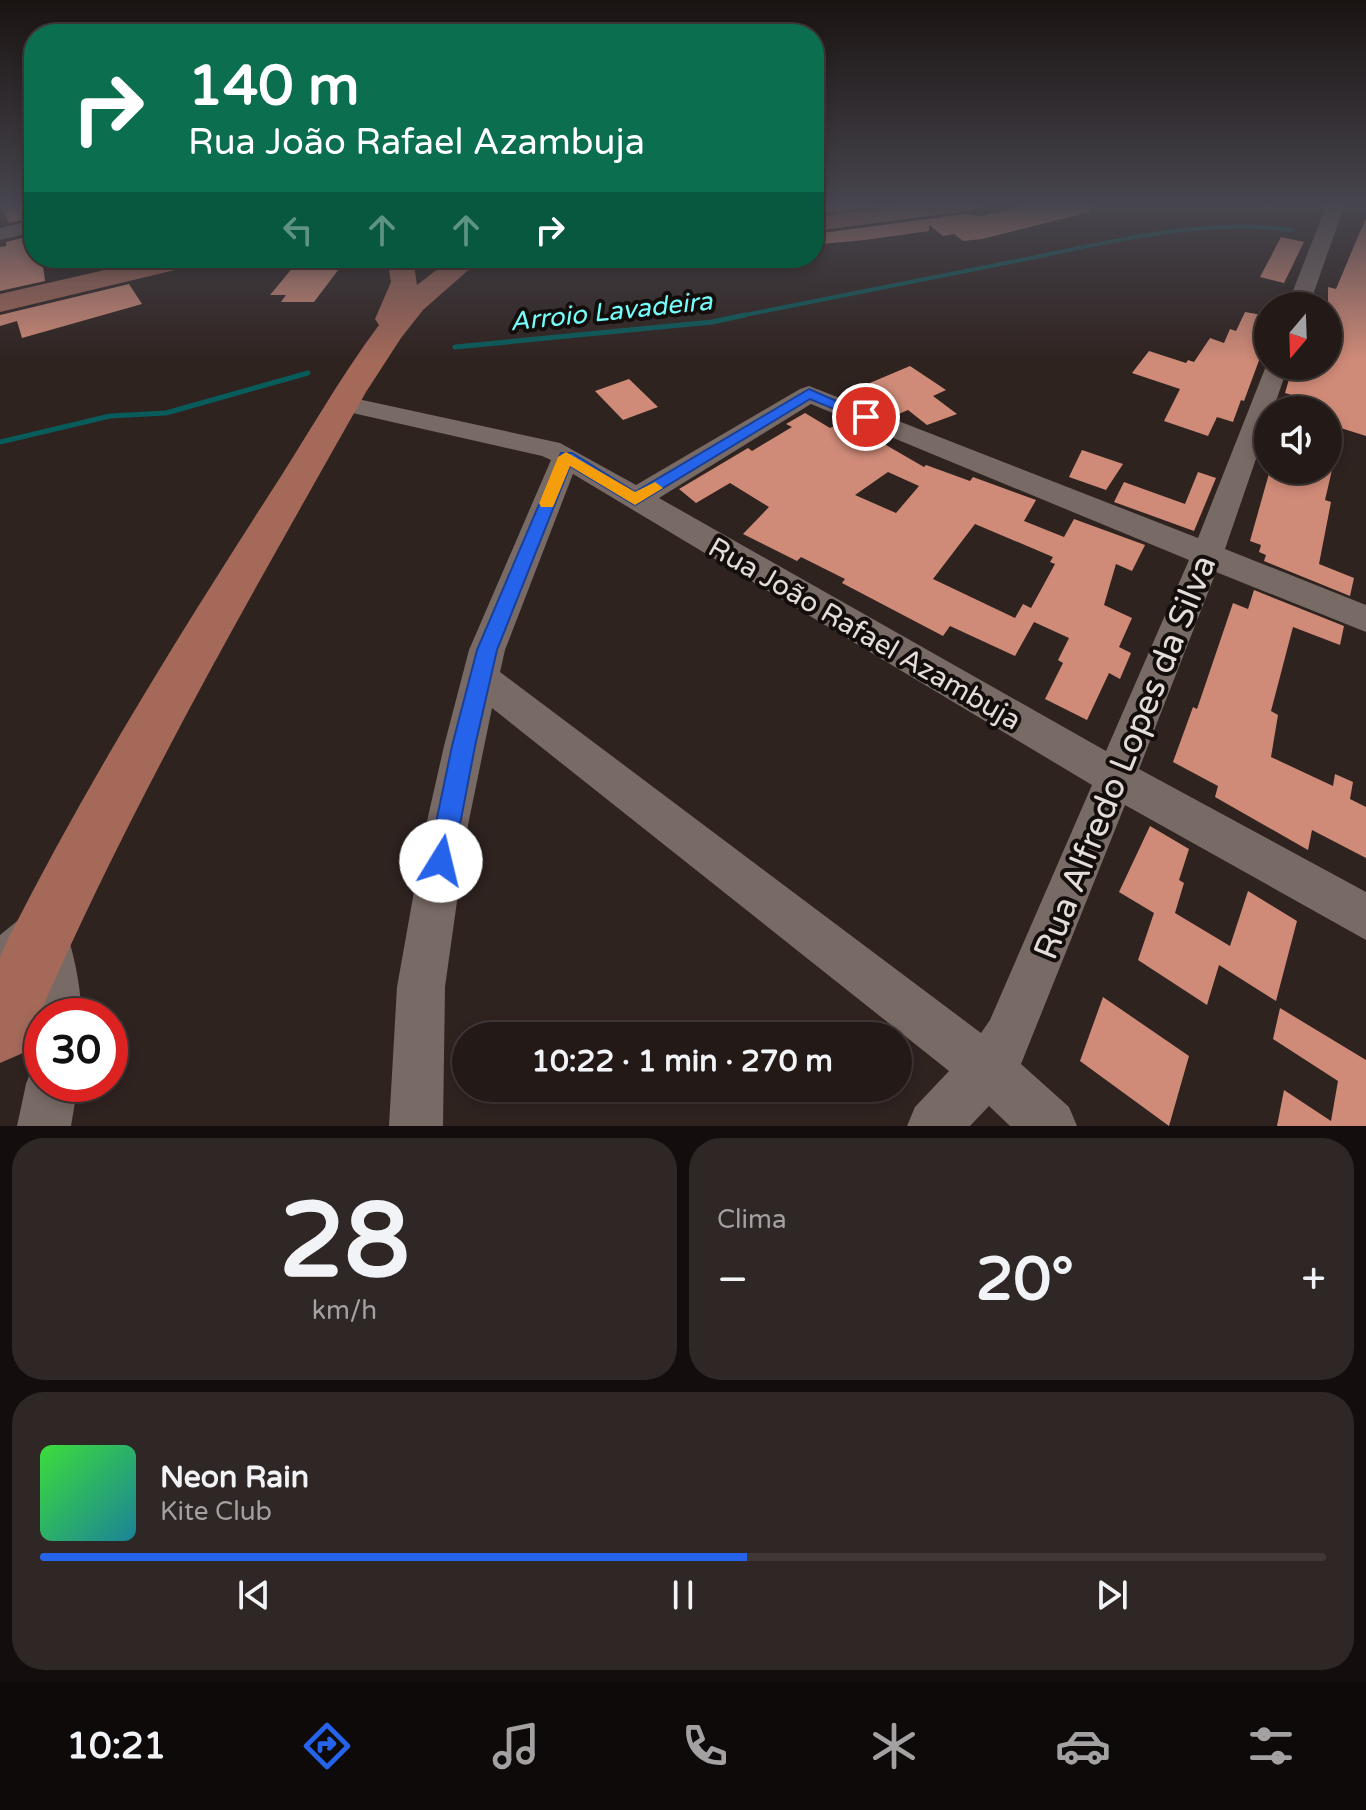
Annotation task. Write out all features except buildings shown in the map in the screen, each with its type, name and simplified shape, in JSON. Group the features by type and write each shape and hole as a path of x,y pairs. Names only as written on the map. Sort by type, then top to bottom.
{"main road":[{"path":"0,303 140,268"},
{"path":"0,1030 43,929 166,702 378,346 405,287 405,268"},
{"path":"378,346 419,295 452,268"}],"street":[{"path":"1303,292 1316,257"},
{"name":"Rua Alfredo Lopes da Silva","path":"934,1126 987,1069 1008,1038 1207,555 1271,380"},
{"path":"635,499 809,394 1366,619"},
{"name":"Rua João Rafael Azambuja","path":"344,404 550,449 566,457 1116,778 1366,917"},
{"path":"416,1126 421,987 446,830 480,677 487,650 566,457"},
{"path":"480,677 987,1069 1050,1126"},
{"path":"0,966 43,929 56,998"},
{"path":"44,1126 49,1102"}],"waterway":[{"name":"Arroio Lavadeira","path":"735,317 1036,257"},
{"name":"Arroio Lavadeira","path":"455,347 712,322 745,315"},
{"name":"Arroio Lavadeira","path":"0,442 110,416 166,413 308,373"}],"slow traffic":[{"path":"547,503 566,457 635,499 655,488"}],"route":[{"path":"441,861 487,650 566,457 635,499 809,394 866,417"}]}
